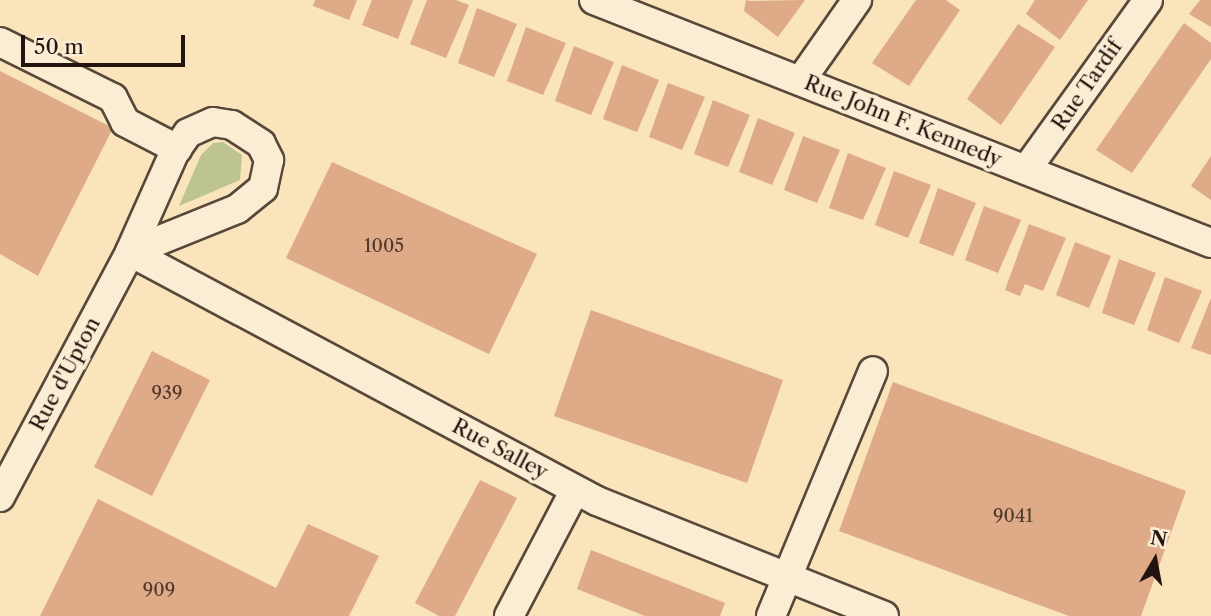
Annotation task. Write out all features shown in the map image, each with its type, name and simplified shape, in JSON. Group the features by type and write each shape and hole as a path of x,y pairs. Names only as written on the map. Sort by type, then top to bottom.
{"street":[{"name":"Rue John F. Kennedy","path":"594,0 1211,243"},
{"path":"801,80 857,0"},
{"name":"Rue Tardif","path":"1026,170 1147,0"},
{"path":"0,42 113,98 125,122 177,149"},
{"name":"Rue d'Upton","path":"0,497 130,252 177,149 188,133 203,124 232,125 254,136 267,152 268,178 256,197 237,209 130,252"},
{"name":"Rue Salley","path":"130,252 575,490 884,616"},
{"path":"771,616 873,371"},
{"path":"509,616 575,490"}],"green space":[{"path":"223,142 242,155 240,180 179,206 201,155 213,143"}],"building":[{"path":"315,0 357,0 349,20 313,6"},
{"path":"372,0 413,0 398,39 362,25"},
{"path":"427,0 456,0 469,5 446,58 410,44"},
{"path":"746,0 805,0 778,37 744,11"},
{"path":"916,0 946,0 960,10 909,86 872,63"},
{"path":"1035,0 1088,0 1060,40 1026,14"},
{"path":"1200,0 1211,0 1211,27 1189,14"},
{"path":"477,8 517,24 494,77 458,63"},
{"path":"1184,23 1211,43 1211,59 1132,173 1096,150"},
{"path":"1018,24 1055,47 1001,125 967,99"},
{"path":"526,27 566,43 543,95 507,81"},
{"path":"574,46 614,62 591,115 555,101"},
{"path":"622,65 659,80 637,132 603,119"},
{"path":"0,71 113,128 38,276 0,254"},
{"path":"668,83 705,97 682,150 649,137"},
{"path":"713,100 750,115 728,167 694,154"},
{"path":"758,118 795,133 772,185 739,172"},
{"path":"803,136 840,150 817,203 784,190"},
{"path":"848,153 886,168 863,220 829,208"},
{"path":"1211,156 1211,200 1191,186"},
{"path":"332,162 537,254 489,354 286,258"},
{"path":"894,171 931,185 908,238 875,225"},
{"path":"938,188 976,203 953,256 919,243"},
{"path":"984,206 1021,220 998,273 965,260"},
{"path":"1029,224 1066,238 1043,291 1025,284 1020,296 1005,290"},
{"path":"1075,242 1111,256 1089,308 1056,295"},
{"path":"1119,259 1156,273 1134,325 1102,313"},
{"path":"1165,277 1202,291 1179,343 1147,330"},
{"path":"1211,298 1211,355 1191,348"},
{"path":"591,310 783,380 747,483 554,416"},
{"path":"152,351 210,380 152,496 94,467"},
{"path":"893,382 1186,491 1141,616 1069,616 839,531"},
{"path":"480,480 517,498 455,616 439,616 415,603"},
{"path":"98,499 276,588 308,524 379,556 349,616 40,616"},
{"path":"591,550 725,603 720,616 645,616 577,589"}]}
